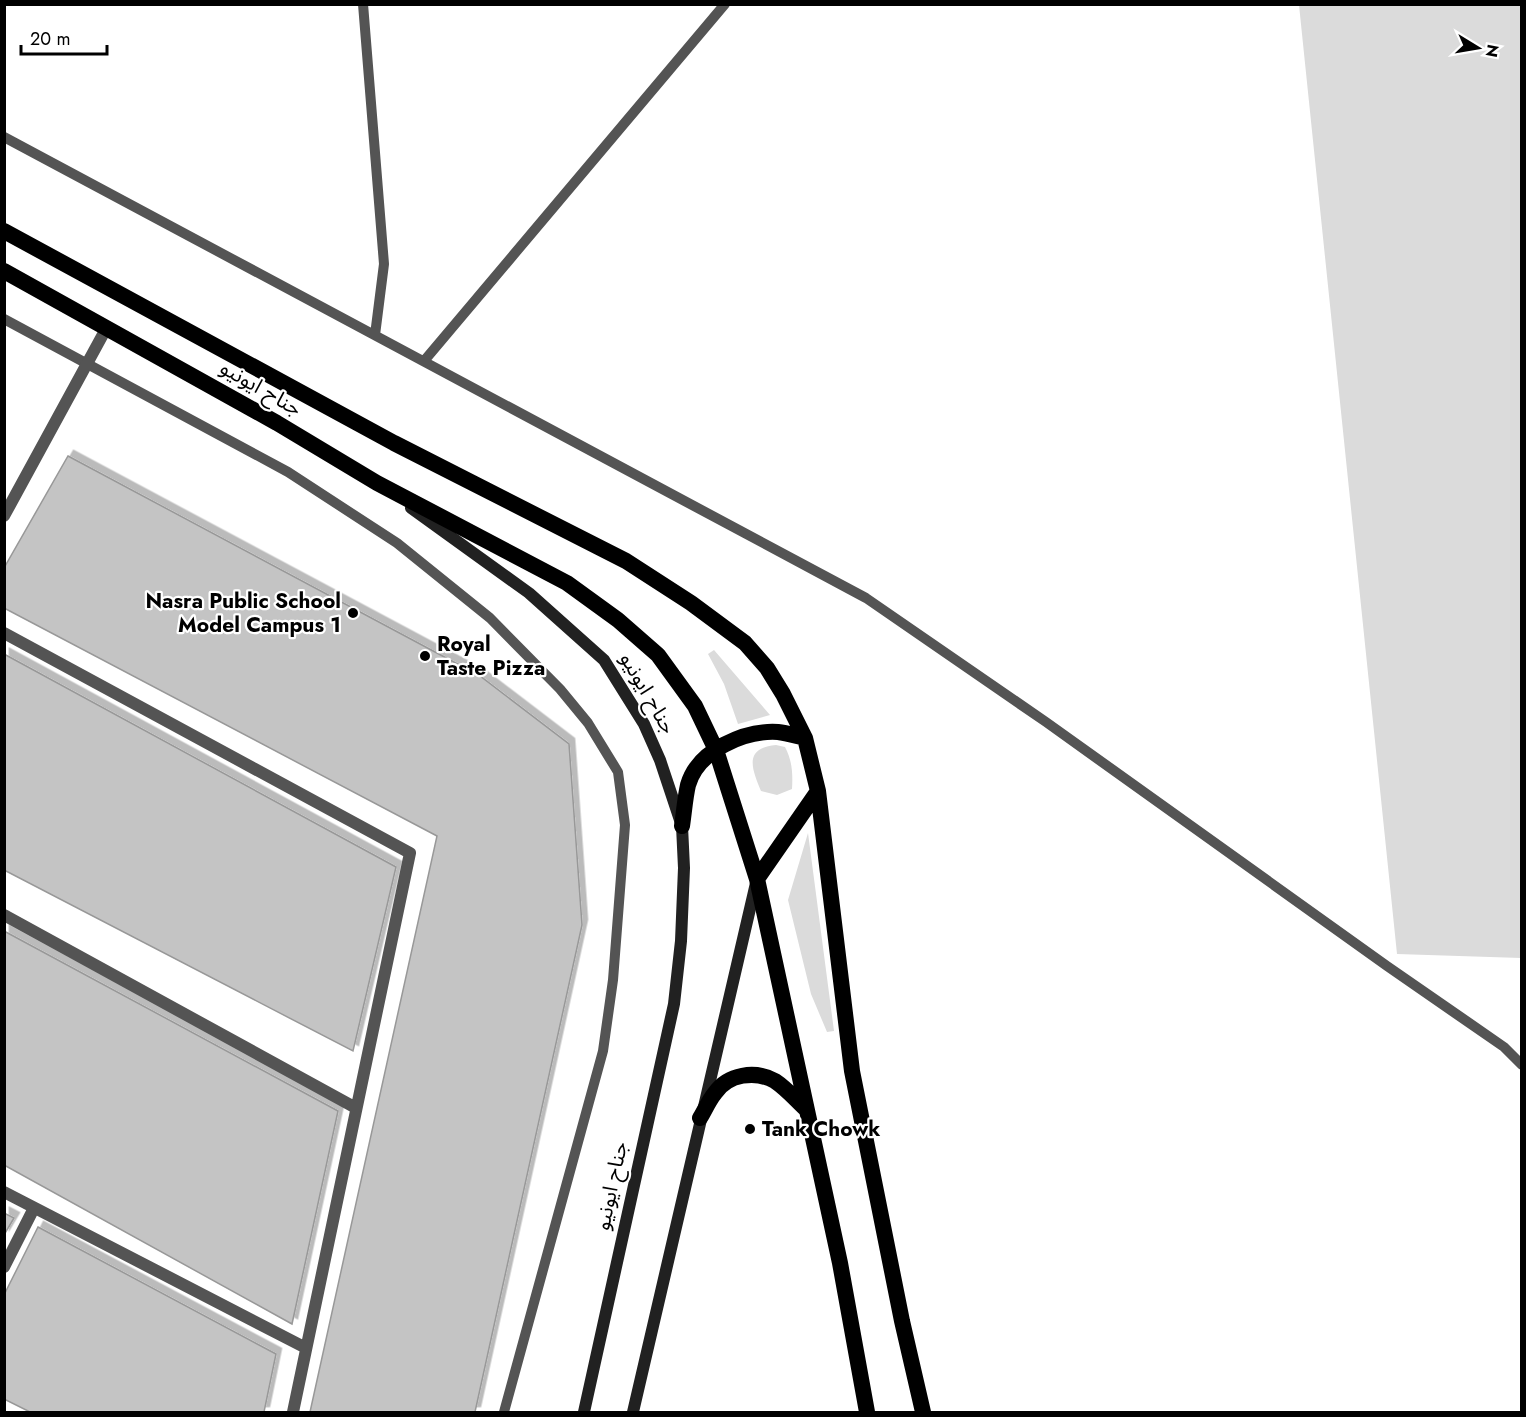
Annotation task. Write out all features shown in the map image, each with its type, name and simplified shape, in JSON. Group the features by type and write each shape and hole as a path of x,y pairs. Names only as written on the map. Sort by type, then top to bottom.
{"highway":[{"name":"جناح ایونیو","path":"4,231 394,443 626,561 691,603 745,643 767,668 805,738 818,791 852,1071 923,1413"},
{"name":"جناح ایونیو","path":"4,271 277,423 377,483"},
{"path":"377,483 567,583 618,620 658,655 695,706 716,750 757,879 840,1263 867,1413"},
{"path":"682,826 689,783 701,762 716,750 736,739 757,733 779,732 805,738"},
{"path":"757,879 818,791"},
{"path":"700,1118 714,1093 722,1085 743,1075 765,1077 776,1082 807,1110"}],"main road":[{"name":"جناح ایونیو","path":"377,483 529,593 604,660 644,724 660,760 682,826 684,868 681,941 674,1004 584,1413"},
{"path":"633,1413 757,879"}],"street":[{"path":"4,516 107,327"},
{"path":"4,633 410,853 293,1413"},
{"path":"4,915 357,1108"},
{"path":"4,1192 306,1348"},
{"path":"4,1267 34,1208"}],"lane":[{"path":"363,4 384,264 375,335"},
{"path":"424,361 725,4"},
{"path":"4,136 866,598 1046,722 1504,1047 1521,1065"},
{"path":"4,319 288,472 397,543 490,618 552,681 588,723 618,772 625,825 613,980 603,1051 504,1413"}],"shaded area":[{"path":"1299,5 1521,5 1521,958 1397,954"},
{"path":"714,650 770,715 738,724 724,684 708,654"},
{"path":"776,745 785,747 791,762 792,778 792,789 777,795 761,791 753,768 754,755 758,750"},
{"path":"808,833 834,1031 827,1032 811,994 788,900"}],"building":[{"path":"68,456 480,676 569,744 582,925 475,1412 310,1412 437,836 4,608 4,568"},
{"path":"4,654 396,867 353,1051 4,870"},
{"path":"4,931 338,1111 292,1324 4,1165"},
{"path":"4,1213 14,1218 4,1235"},
{"path":"38,1227 276,1354 264,1412 30,1412 4,1399 4,1295"}],"place":[{"name":"Nasra Public School Model Campus 1","path":"353,613"},
{"name":"Royal Taste Pizza","path":"425,656"},
{"name":"Tank Chowk","path":"750,1129"}]}
